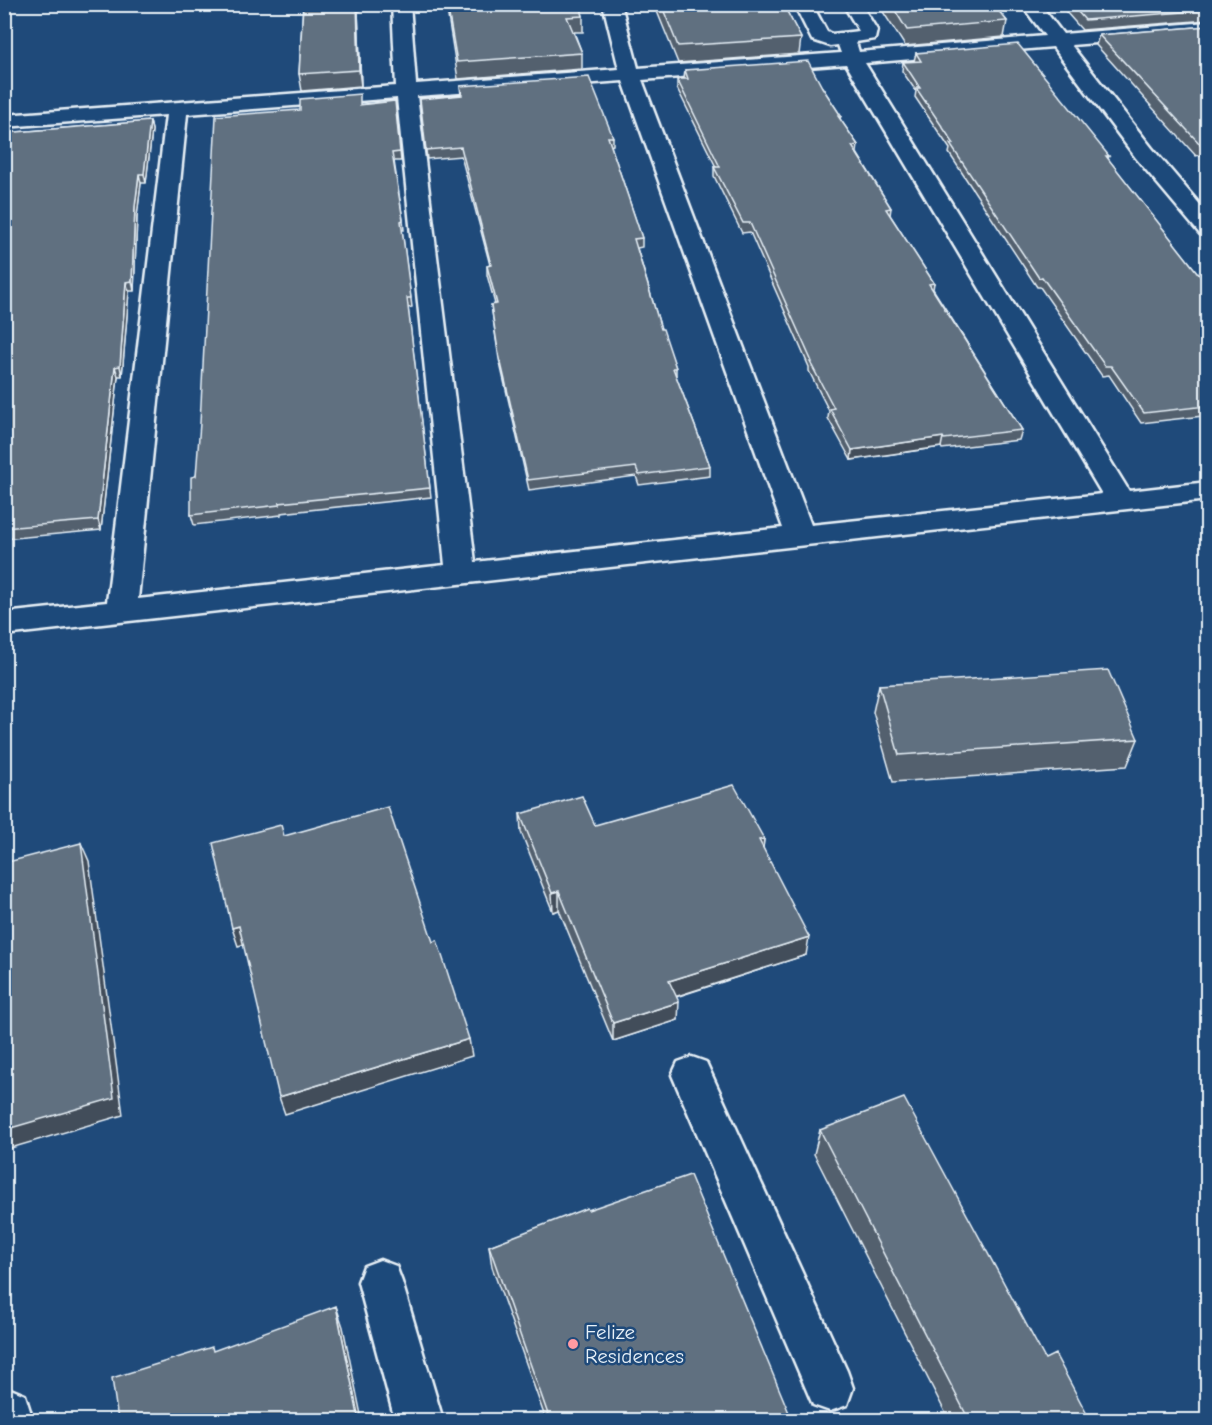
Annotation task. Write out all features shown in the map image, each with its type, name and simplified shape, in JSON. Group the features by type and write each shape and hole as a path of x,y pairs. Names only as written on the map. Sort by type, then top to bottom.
{"street":[{"path":"401,4 406,92 461,574"},
{"path":"612,4 630,74 800,536"},
{"path":"803,4 819,36 849,48 1120,500"},
{"path":"849,48 868,34 868,30 852,4"},
{"path":"1030,4 1144,153 1208,229"},
{"path":"4,121 630,74 849,48 1056,39 1208,28"},
{"path":"121,611 177,109"},
{"path":"4,624 1208,491"},
{"path":"692,1075 830,1388"},
{"path":"380,1282 419,1420"}],"building":[{"path":"303,4 357,4 359,70 299,74"},
{"path":"447,4 580,4 583,16 567,17 582,53 457,62"},
{"path":"661,4 783,4 801,38 678,46"},
{"path":"891,4 993,4 1007,21 907,30"},
{"path":"1071,4 1208,4 1208,10 1085,20"},
{"path":"1208,26 1208,148 1200,144 1099,35"},
{"path":"1018,44 1109,156 1106,156 1204,281 1208,281 1208,402 1204,402 1207,406 1144,413 1111,366 1105,366 1042,277 1039,278 950,144 954,144 916,88 920,88 903,62 921,61 916,53"},
{"path":"808,61 841,116 838,116 858,145 852,146 891,208 886,209 934,283 929,284 1022,430 944,439 943,437 852,450 830,409 834,408 810,362 812,362 750,223 743,223 714,167 720,167 677,79 688,79 685,70"},
{"path":"589,77 613,137 608,137 642,238 634,239 661,329 663,329 676,368 673,368 710,466 639,475 636,467 528,480 498,350 491,305 497,304 487,266 491,265 461,147 426,150 420,99 462,95 460,86"},
{"path":"360,94 360,105 395,101 400,152 392,153 403,220 401,221 411,298 407,298 430,488 279,503 279,505 191,515 191,477 196,476 200,423 216,116 300,110 300,99"},
{"path":"150,121 144,174 139,174 135,207 132,281 126,282 120,366 115,367 98,520 4,528 4,133"},
{"path":"1108,670 1138,739 899,755 879,685"},
{"path":"734,785 764,839 759,840 809,937 669,981 679,1002 613,1023 559,891 552,893 520,814 582,796 595,825"},
{"path":"388,807 433,942 437,940 469,1039 279,1097 239,926 232,928 213,843 281,825 284,836"},
{"path":"81,843 114,1098 4,1130 4,863"},
{"path":"904,1098 1045,1359 1055,1354 1090,1420 969,1420 820,1130"},
{"path":"690,1175 792,1420 550,1420 489,1246 587,1208 588,1210"},
{"path":"336,1306 359,1420 118,1420 112,1378 212,1347 213,1351"}],"place":[{"name":"Felize Residences","path":"573,1344"}]}
